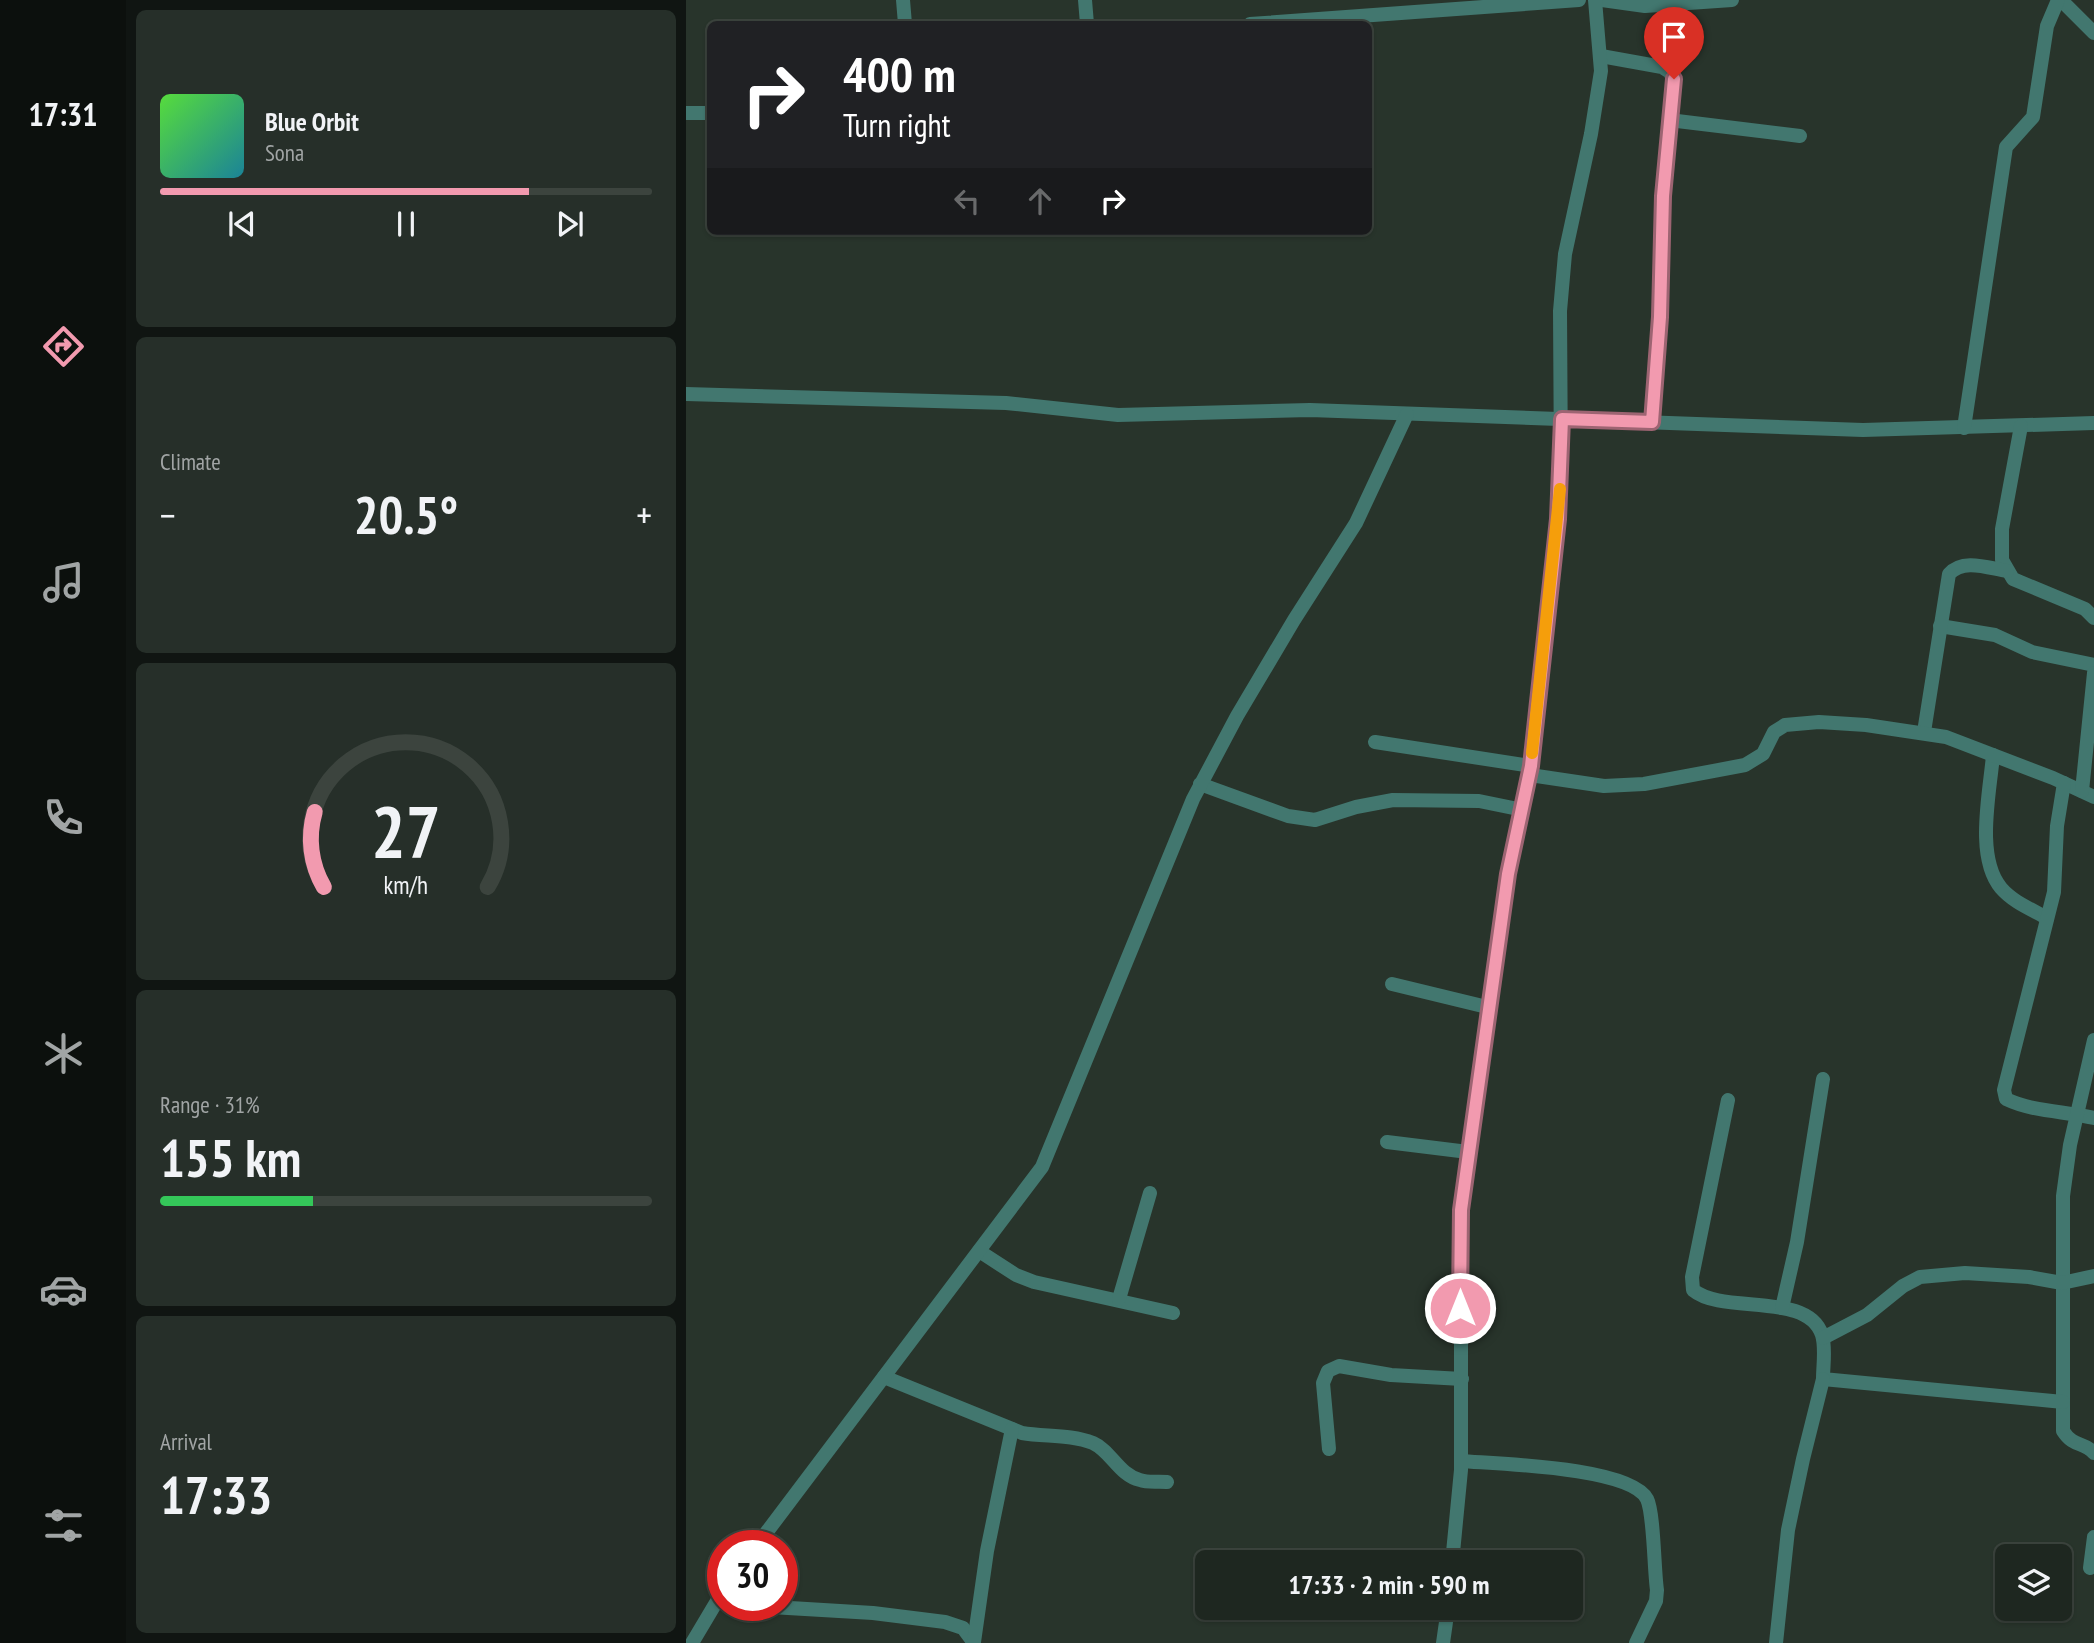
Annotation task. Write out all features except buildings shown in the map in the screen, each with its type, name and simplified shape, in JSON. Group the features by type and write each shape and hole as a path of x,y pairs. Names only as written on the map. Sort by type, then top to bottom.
{"street":[{"path":"903,0 905,21"},
{"path":"1085,0 1087,21"},
{"path":"1323,21 1579,0"},
{"path":"1453,1550 1461,1461 1461,1210 1508,874 1531,771 1556,533 1562,419 1560,312 1565,254 1591,134 1601,71 1595,0"},
{"path":"1602,0 1645,6 1732,0"},
{"path":"1964,428 2006,147 2033,117 2045,35 2060,0 2094,33"},
{"path":"1601,56 1652,65 1670,72 1674,79 1663,196 1660,317 1652,422"},
{"path":"686,113 707,113"},
{"path":"1669,120 1800,135"},
{"path":"686,394 1006,403 1118,415 1310,410 1851,430 2094,423"},
{"path":"768,1530 1042,1167 1060,1129 1156,887 1212,760 1265,668 1356,523 1407,414"},
{"path":"2021,426 2002,529 2002,561 2013,579 2085,609 2094,618"},
{"path":"1924,733 1946,582 1955,567 1962,565 2007,571"},
{"path":"1940,626 1995,635 2032,652 2094,665"},
{"path":"1375,742 1531,771 1580,784 1622,786 1745,765 1763,754 1774,732 1785,725 1819,722 1924,733 1968,744 2088,794 2094,673"},
{"path":"1993,755 1986,827 1989,861 1999,886 2009,897 2047,918"},
{"path":"2064,783 2057,826 2056,869 2047,918 2004,1090 2006,1099 2015,1103 2094,1118"},
{"path":"1200,785 1288,816 1315,820 1356,807 1394,800 1479,801 1522,810"},
{"path":"1392,984 1490,1008"},
{"path":"2094,1040 2077,1114 2063,1196 2062,1283 2063,1432 2070,1442 2091,1449 2094,1453"},
{"path":"1782,1308 1797,1242 1823,1079"},
{"path":"1728,1100 1692,1277 1693,1290 1701,1297 1713,1300 1782,1308 1803,1315 1817,1323 1823,1338 1824,1379 1789,1520 1776,1643"},
{"path":"1387,1142 1468,1152"},
{"path":"1119,1300 1150,1193"},
{"path":"979,1251 1016,1275 1034,1282 1173,1312"},
{"path":"1823,1338 1867,1315 1903,1286 1920,1277 1965,1273 2029,1277 2062,1283 2094,1276"},
{"path":"1329,1449 1324,1383 1328,1371 1339,1366 1391,1375 1462,1379"},
{"path":"884,1377 1012,1429 1042,1437 1076,1438 1095,1444 1129,1476 1141,1481 1167,1482"},
{"path":"1824,1379 2063,1402"},
{"path":"974,1642 987,1550 1012,1429"},
{"path":"1461,1461 1579,1472 1608,1477 1636,1487 1647,1499 1651,1514 1657,1590 1656,1601 1636,1643"},
{"path":"2091,1569 2094,1537"},
{"path":"798,1609 915,1618 963,1628 974,1642"},
{"path":"692,1643 707,1619"},
{"path":"1443,1643 1446,1620"}],"slow traffic":[{"path":"1532,753 1560,489"}],"route":[{"path":"1460,1308 1461,1210 1508,874 1531,766 1558,519 1562,419 1652,422 1660,317 1665,163 1674,79"}]}
